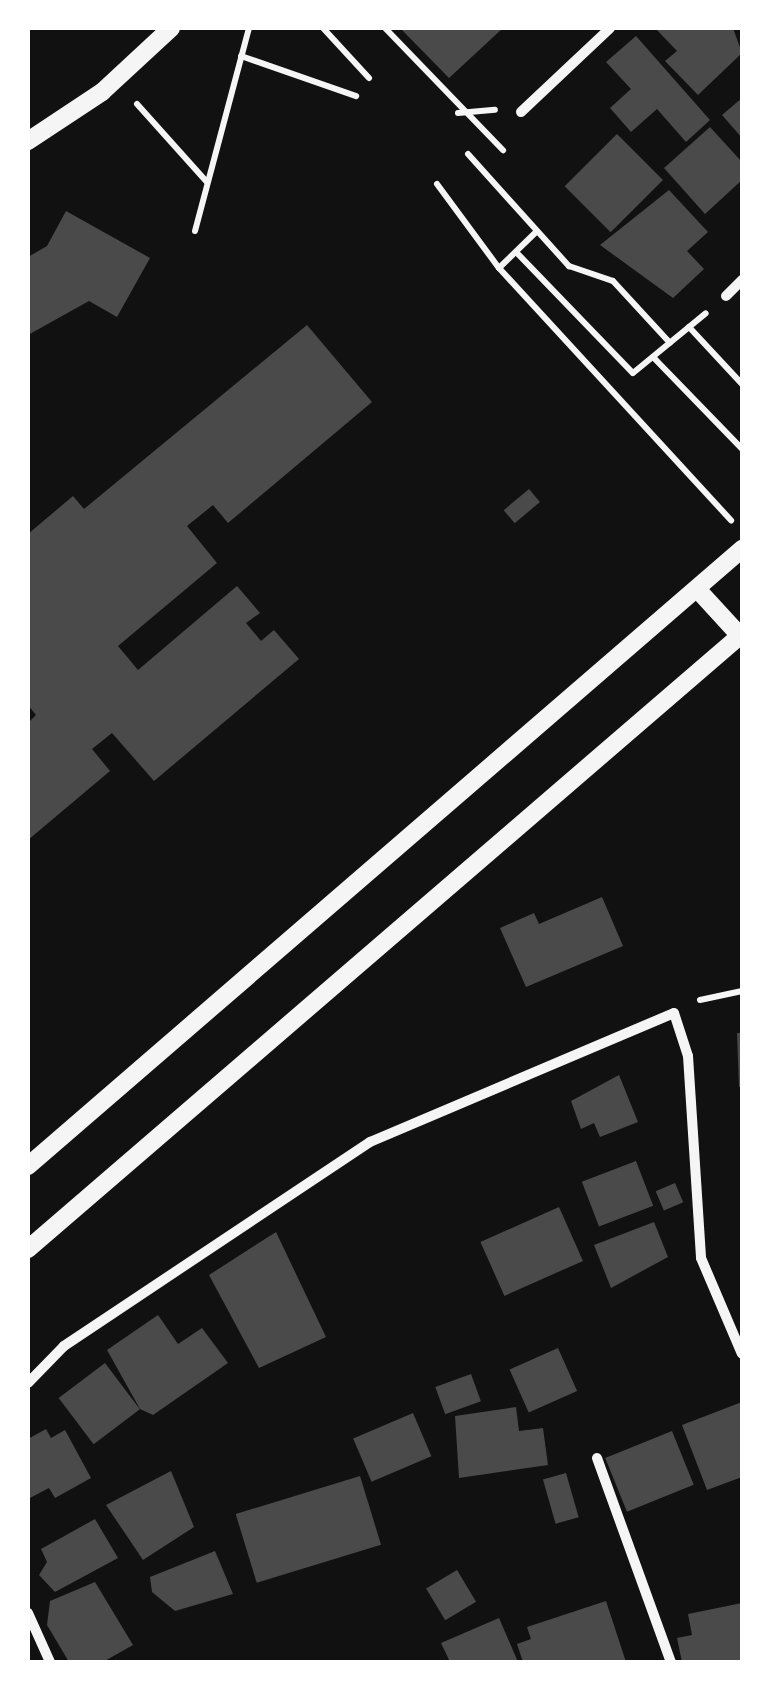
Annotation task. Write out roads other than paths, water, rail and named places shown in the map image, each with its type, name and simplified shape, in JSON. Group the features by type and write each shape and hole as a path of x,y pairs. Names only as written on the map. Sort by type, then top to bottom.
{"street":[{"path":"28,141 102,92 171,28"},
{"path":"522,112 610,28"},
{"path":"726,296 742,280"},
{"path":"28,1166 742,549"},
{"path":"28,1249 742,636 698,590"},
{"path":"28,1382 64,1346 370,1142 674,1013 688,1056 700,1258 742,1354"},
{"path":"597,1458 671,1662"},
{"path":"28,1614 50,1662"}]}
